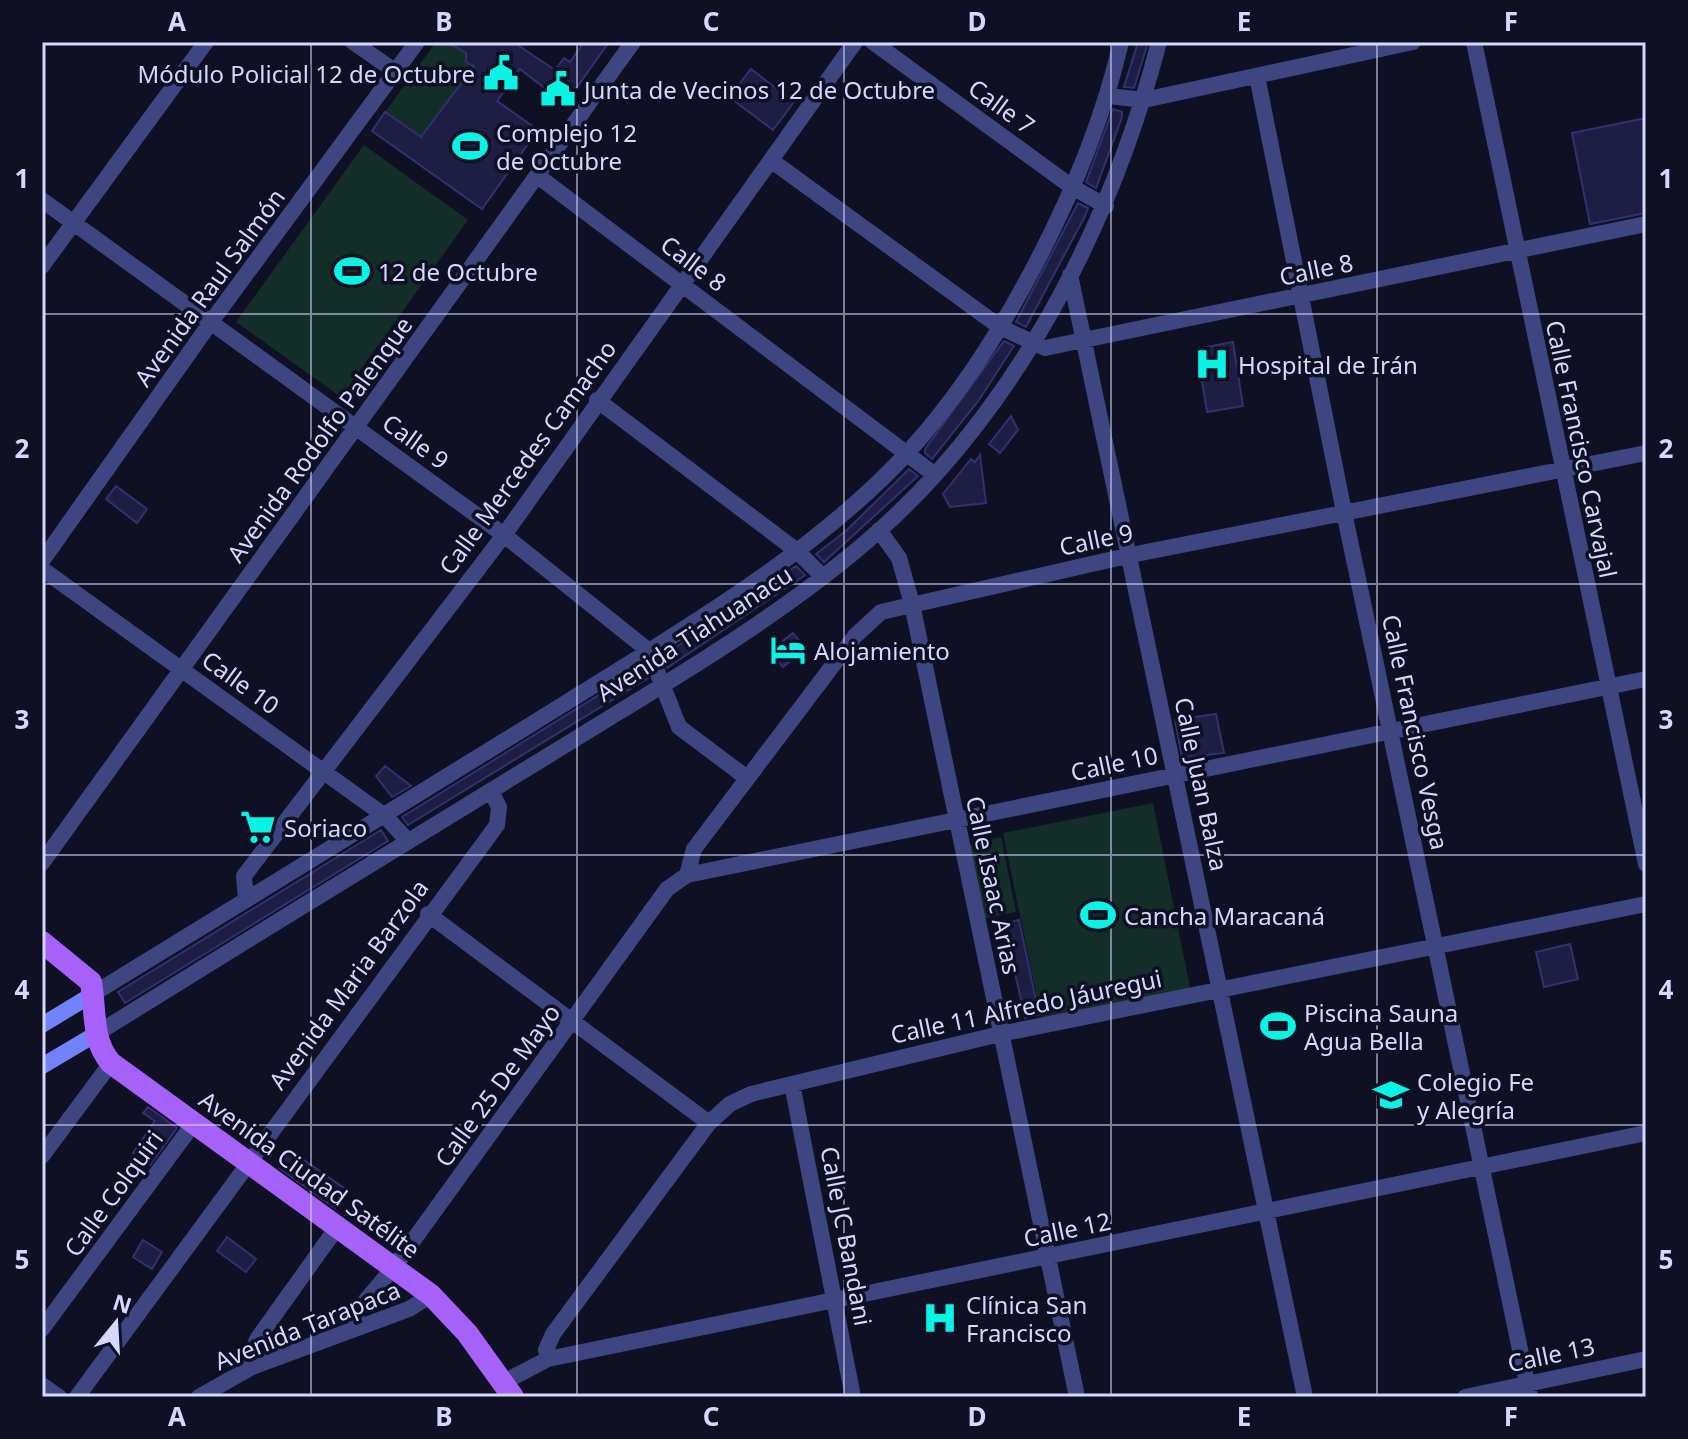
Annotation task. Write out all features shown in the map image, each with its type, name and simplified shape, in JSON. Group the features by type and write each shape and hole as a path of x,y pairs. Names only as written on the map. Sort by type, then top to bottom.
{"main road":[{"path":"42,942 86,976 93,994"},
{"name":"Avenida Ciudad Satélite","path":"93,994 96,1034 101,1052 111,1063 431,1295 467,1333 507,1390"},
{"name":"Avenida Tiahuanacu","path":"42,1025 93,994"},
{"name":"Avenida Tiahuanacu","path":"42,1066 96,1034"}],"street":[{"path":"42,266 206,42"},
{"path":"353,42 396,72"},
{"name":"Avenida Raul Salmón","path":"42,561 211,322 417,42"},
{"name":"Avenida Rodolfo Palenque","path":"42,863 539,177 633,42"},
{"name":"Calle Mercedes Camacho","path":"246,899 244,876 504,535 597,400 855,42"},
{"name":"Calle 7","path":"873,42 1072,187 1106,206"},
{"name":"Avenida Tiahuanacu","path":"93,994 649,651 797,551 908,452 1000,327 1072,187 1109,96 1121,42"},
{"name":"Avenida Tiahuanacu","path":"96,1034 665,683 823,577 879,530 935,475 981,419 1031,344 1106,206 1144,100 1159,42"},
{"path":"1109,96 1144,100 1413,42"},
{"name":"Calle Francisco Carvajal","path":"1474,42 1561,471 1646,864"},
{"name":"Calle Francisco Vesga","path":"1257,76 1344,512 1393,733 1528,1390"},
{"name":"Calle 8","path":"772,161 1000,327 1045,348 1646,224"},
{"name":"Calle 8","path":"539,177 935,475"},
{"name":"Calle 9","path":"42,200 504,535 649,651 665,683 679,727 747,778"},
{"name":"Calle Juan Balza","path":"1070,275 1305,1397"},
{"path":"597,400 797,551 823,577"},
{"name":"Calle 9","path":"687,875 694,849 869,620 881,612 1131,555 1646,453"},
{"name":"Calle Isaac Arias","path":"879,530 899,558 912,604 1077,1397"},
{"name":"Calle 10","path":"42,569 385,816 407,840"},
{"name":"Calle 10","path":"687,875 1646,679"},
{"name":"Avenida Maria Barzola","path":"77,1397 428,914 497,825 499,807 491,791"},
{"name":"Calle 25 De Mayo","path":"355,1328 357,1311 394,1267 667,889 687,875"},
{"name":"Calle 11 Alfredo Jáuregui","path":"548,1359 546,1350 553,1334 709,1123 730,1104 751,1094 1000,1034 1646,904"},
{"path":"428,914 709,1123"},
{"path":"42,1156 111,1063"},
{"name":"Calle JC Bandani","path":"792,1084 853,1397"},
{"name":"Calle Colquiri","path":"42,1329 194,1123"},
{"name":"Calle 12","path":"507,1390 548,1359 1646,1133"},
{"path":"252,1367 251,1353 258,1338 338,1226"},
{"name":"Avenida Tarapaca","path":"199,1397 252,1367 423,1304 431,1295"},
{"name":"Calle 13","path":"1465,1397 1528,1390 1646,1359"},
{"path":"42,1385 59,1397"}],"green space":[{"path":"436,42 454,42 466,53 466,62 474,66 421,137 385,112"},
{"name":"12 de Octubre","path":"364,145 468,220 341,397 236,322"},
{"name":"Cancha Maracaná","path":"1153,803 1192,997 1043,1027 1003,833"},
{"path":"1001,837 1016,912 982,919 967,845"}],"building":[{"path":"447,42 513,42 555,70 564,58 570,62 584,42 609,42 565,104 520,69 497,101 538,130 482,209 372,131 385,112 421,137 474,66 466,62 466,53"},
{"path":"1138,42 1148,42 1134,88 1124,87"},
{"path":"751,69 794,102 773,130 729,97"},
{"path":"1113,109 1122,112 1122,117 1096,188 1086,182"},
{"path":"1646,118 1646,213 1590,224 1572,133"},
{"path":"1078,203 1088,208 1085,216 1026,327 1016,322"},
{"path":"1004,341 1014,346 979,400 932,459 925,449"},
{"path":"1233,342 1243,406 1207,412 1197,349"},
{"path":"1011,416 1018,430 1000,453 989,444"},
{"path":"980,455 986,503 950,507 943,494 971,459 975,462"},
{"path":"909,469 918,476 824,562 816,554 847,530"},
{"path":"116,486 147,509 137,523 106,499"},
{"path":"796,566 805,575 667,668 663,656"},
{"name":"Alojamiento","path":"793,633 805,648 783,667 770,651"},
{"path":"644,667 648,678 408,825 402,817"},
{"path":"1216,714 1224,753 1182,758 1175,720"},
{"path":"385,766 411,786 392,797 376,776"},
{"path":"381,830 388,841 125,1003 118,992"},
{"path":"1019,920 1039,1015 1025,1018 1004,923"},
{"path":"1570,944 1578,979 1544,987 1536,952"},
{"path":"148,1107 177,1128 150,1165 133,1153 155,1121 143,1113"},
{"path":"291,1151 347,1190 335,1208 279,1168"},
{"path":"227,1237 256,1259 246,1272 217,1251"},
{"path":"143,1240 162,1252 152,1269 133,1257"}],"place":[{"name":"Módulo Policial 12 de Octubre","path":"501,73"},
{"name":"Junta de Vecinos 12 de Octubre","path":"558,89"},
{"name":"Complejo 12 de Octubre","path":"470,146"},
{"name":"12 de Octubre","path":"352,271"},
{"name":"Hospital de Irán","path":"1212,364"},
{"name":"Alojamiento","path":"788,650"},
{"name":"Soriaco","path":"258,827"},
{"name":"Cancha Maracaná","path":"1098,915"},
{"name":"Piscina Sauna Agua Bella","path":"1278,1026"},
{"name":"Colegio Fe y Alegría","path":"1391,1095"},
{"name":"Clínica San Francisco","path":"940,1318"}]}
